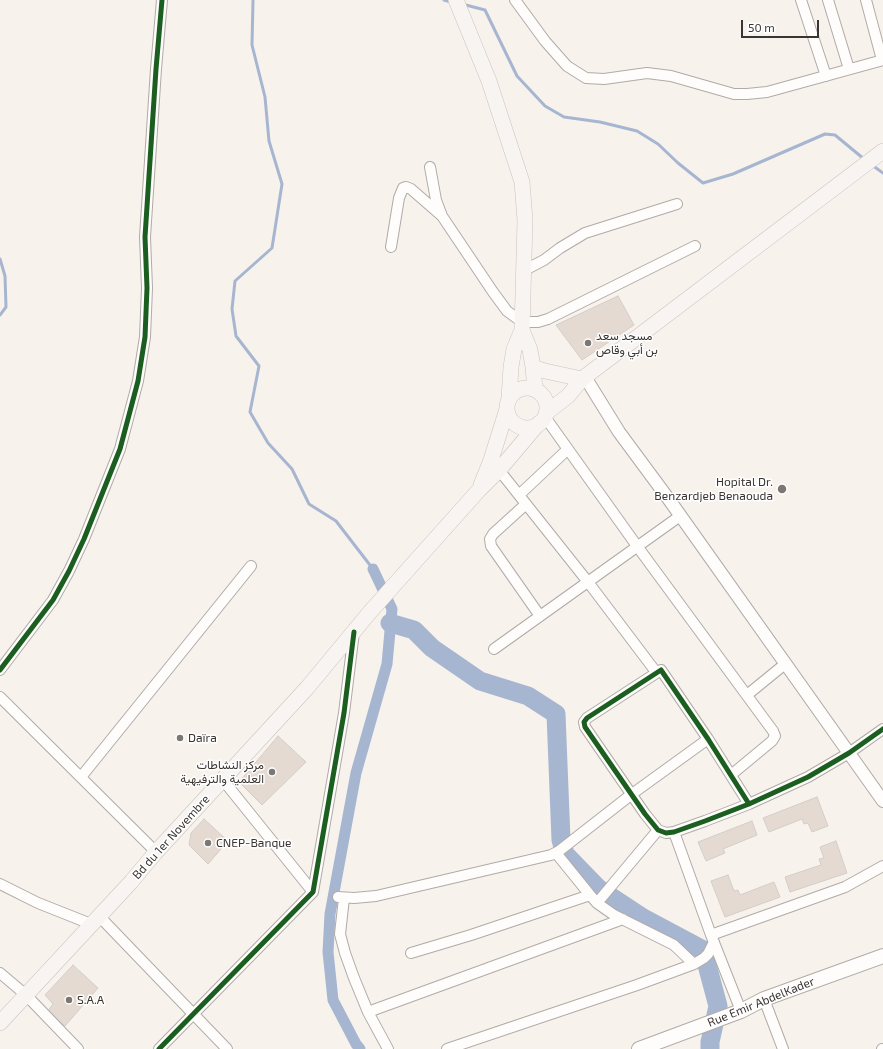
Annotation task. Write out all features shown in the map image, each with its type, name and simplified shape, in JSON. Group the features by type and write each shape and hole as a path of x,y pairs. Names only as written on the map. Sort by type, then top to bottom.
{"main road":[{"path":"457,4 489,81 522,182 525,220 522,326 514,349 511,367 508,403 510,420 515,424 526,428 543,418 547,406 542,394 536,390 523,388 516,391 508,403 491,460 479,490"},
{"path":"479,490 500,470 543,418 568,396 583,378 841,182 883,152"},
{"path":"522,326 530,350 536,390"},
{"path":"533,367 545,371 583,378"},
{"path":"536,390 560,379 583,378"},
{"name":"Bd du 1er Novembre","path":"0,1023 306,688 370,612 479,490"},
{"name":"Rue Emir AbdelKader","path":"639,1049 741,1011 764,999 883,956"}],"street":[{"path":"0,670 53,600 69,571 84,539 120,450 138,381 145,337 147,288 145,237 162,0"},
{"path":"514,0 545,41 567,66 586,78 604,79 646,73 671,76 734,94 767,92 883,60 866,0"},
{"path":"801,0 826,76"},
{"path":"828,0 849,70"},
{"path":"430,167 436,200 442,216 496,297 522,326 548,319 695,246"},
{"path":"391,247 399,198 403,188 406,187 411,190 442,216"},
{"path":"523,271 544,260 560,248 585,233 677,204"},
{"path":"583,378 619,432 883,801"},
{"path":"543,418 568,449 637,546 773,731 775,736 772,741 731,775"},
{"path":"519,495 568,449"},
{"path":"500,470 656,672"},
{"path":"526,504 493,534 490,539 491,546 540,616"},
{"path":"494,649 680,516"},
{"path":"81,777 250,566"},
{"path":"159,1049 313,892 344,713 354,632"},
{"path":"747,695 785,664"},
{"path":"749,804 661,670 587,718 584,722 585,727 645,814 658,830 666,833 674,832 749,804 808,777 849,753 883,729"},
{"path":"0,697 156,852"},
{"path":"388,1049 368,1012 345,953 340,934 341,898 366,898 376,896 546,857 560,849 632,794 708,740"},
{"path":"222,780 313,892"},
{"path":"603,897 658,830"},
{"path":"674,832 712,942 741,1011"},
{"path":"560,849 590,895"},
{"path":"447,1049 636,985 696,962 704,958 712,942 845,887 883,866"},
{"path":"0,884 38,903 95,920 194,1014 227,1049"},
{"path":"412,953 479,933 590,895 603,897 614,914 674,945 696,962"},
{"path":"368,1012 623,919"},
{"path":"0,973 26,994 78,1049"},
{"path":"764,999 783,1049"}],"building":[{"name":"مسجد سعد بن أبي وقاص","path":"618,296 634,325 582,360 556,325"},
{"name":"مركز النشاطات العلمية والترفيهية","path":"278,736 306,762 262,805 239,782"},
{"path":"817,797 828,826 812,832 808,823 804,824 802,819 769,832 763,818"},
{"name":"CNEP-Banque","path":"204,819 228,841 208,864 189,845 191,833"},
{"path":"752,821 757,835 723,849 725,853 706,861 698,842"},
{"path":"836,841 847,873 790,892 785,877 821,865 819,859 824,858 820,847"},
{"path":"728,875 734,891 738,890 740,895 774,882 780,897 725,917 711,881"},
{"name":"S.A.A","path":"73,965 98,988 65,1026 47,1012 53,1004 45,995"}],"waterway":[{"path":"253,0 252,45 265,97 269,141 282,184 272,248 235,281 232,309 236,336 259,366 250,412 268,443 292,469 309,504 336,521 373,569"},
{"path":"444,0 451,2"},
{"path":"462,4 485,10 517,76 545,106 564,117 600,122 637,131 658,144 678,163 703,183 733,174 825,134 835,135 864,159"},
{"path":"872,165 883,173"},
{"path":"0,259 5,276 6,307 0,315"},
{"path":"360,1049 333,1000 328,952 330,914 356,773 387,664 392,609 373,569"},
{"path":"390,623 414,630 432,648 480,681 528,696 556,714 561,840 565,854 599,889 643,918 703,950 718,1006 710,1042 710,1049"}],"cycle path":[{"path":"0,670 53,600 69,571 84,539 120,449 138,381 145,337 147,288 145,237 162,0"},
{"path":"159,1049 313,892 344,713 354,632"},
{"path":"749,804 708,739 661,670 587,718 584,722 585,727 645,814 658,830 666,833 674,832 749,804 808,777 849,753 883,729"}],"place":[{"name":"مسجد سعد بن أبي وقاص","path":"588,343"},
{"name":"Hopital Dr. Benzardjeb Benaouda","path":"782,489"},
{"name":"Daïra","path":"180,738"},
{"name":"مركز النشاطات العلمية والترفيهية","path":"272,772"},
{"name":"CNEP-Banque","path":"208,843"},
{"name":"S.A.A","path":"69,1000"}]}
